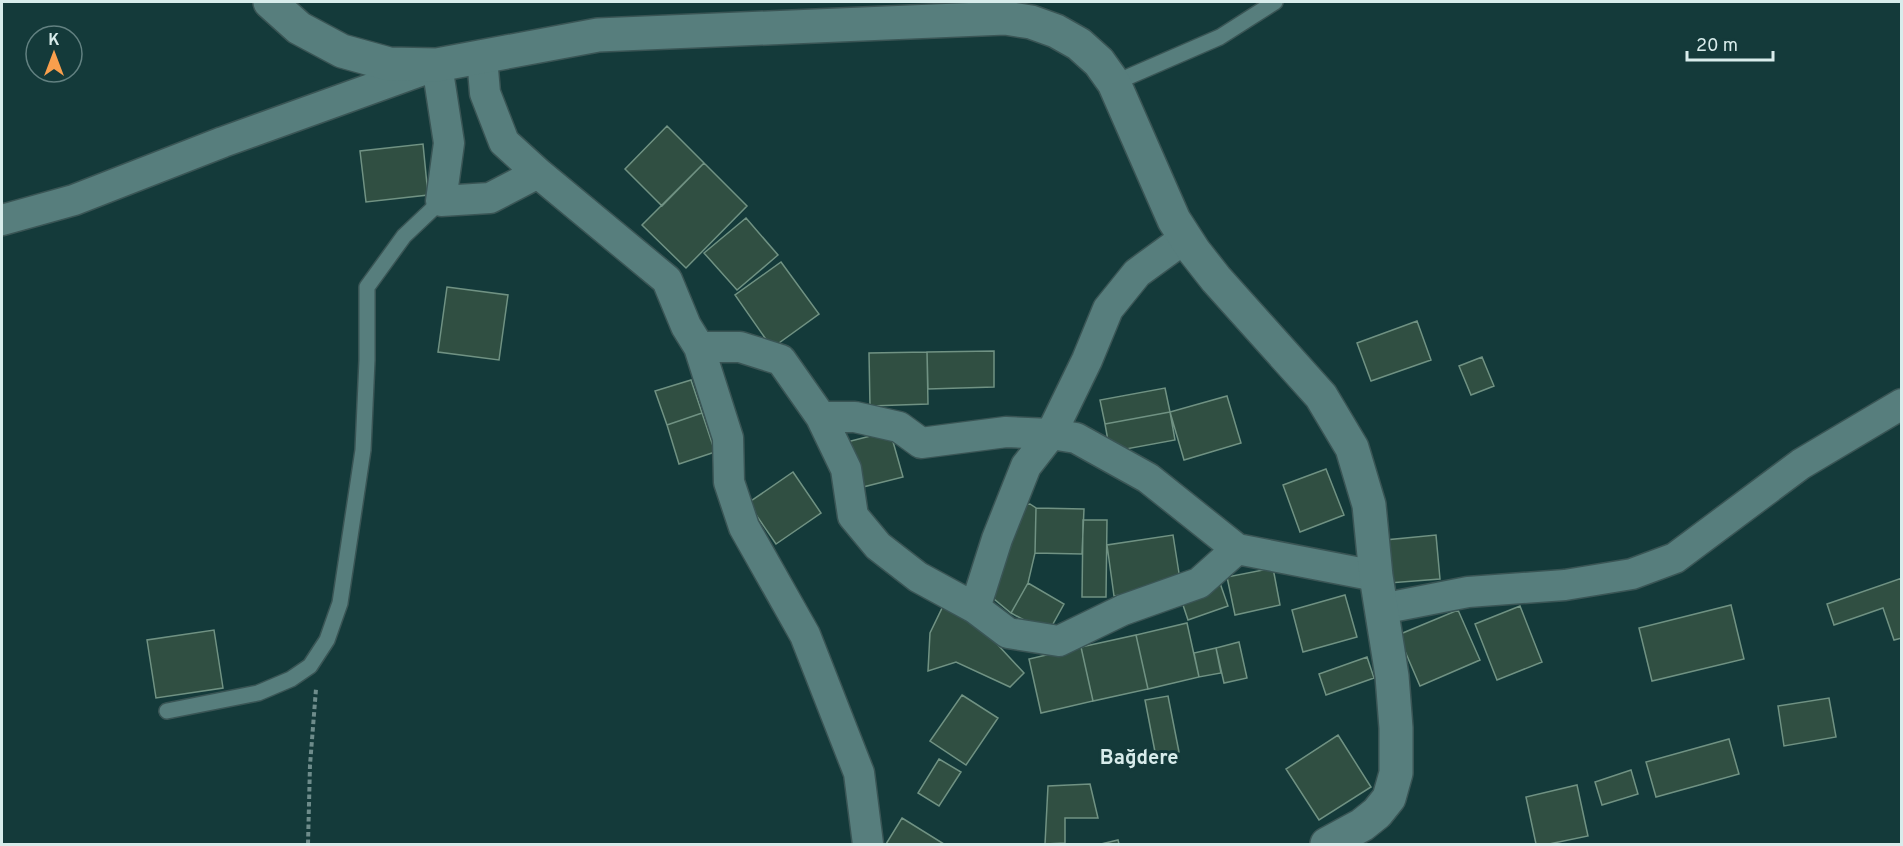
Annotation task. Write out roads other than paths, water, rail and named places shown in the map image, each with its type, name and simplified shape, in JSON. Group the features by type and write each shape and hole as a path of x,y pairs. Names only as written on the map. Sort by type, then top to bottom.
{"street":[{"path":"270,2 299,28 342,51 389,64 437,66"},
{"path":"2,220 74,200 223,142 437,66 598,35 1005,18 1031,22 1056,31 1079,44 1099,62 1113,83 1174,220 1185,238 1216,279 1321,396 1352,448 1369,505 1376,576 1392,676 1396,728 1396,773 1389,798 1377,813 1362,825 1328,844"},
{"path":"482,57 485,93 504,142 667,280 686,326 699,347 728,438 729,482 744,527 805,634 859,773 868,844"},
{"path":"437,66 449,143 441,201 490,198 538,173"},
{"path":"975,608 997,539 1026,466 1051,434 1087,360 1108,309 1137,273 1185,238"},
{"path":"699,347 740,347 781,360 821,417 846,469 853,516 878,546 918,577 975,608 1008,633 1059,641 1123,610 1199,583 1237,549"},
{"path":"1381,609 1468,592 1565,585 1632,573 1675,558 1801,464 1902,404"},
{"path":"821,417 855,417 899,427 921,443 1006,432 1051,434 1076,438 1148,478 1237,549 1376,576"}],"lane":[{"path":"1113,83 1220,37 1275,2"},
{"path":"167,711 258,693 291,679 310,666 327,640 340,603 363,450 367,360 366,287 404,236 441,201"}],"district":[{"name":"Bağdere","path":"1139,757"}]}
